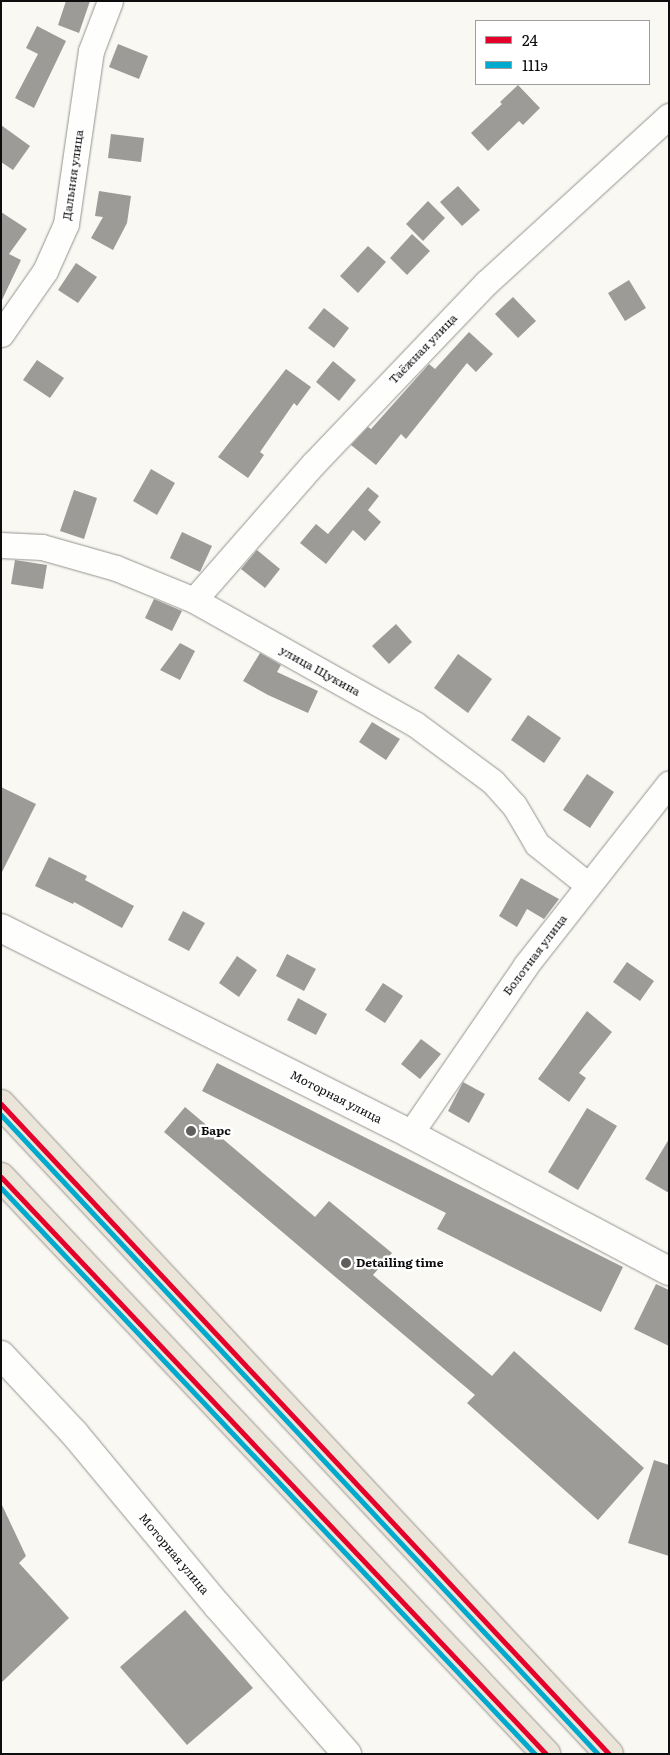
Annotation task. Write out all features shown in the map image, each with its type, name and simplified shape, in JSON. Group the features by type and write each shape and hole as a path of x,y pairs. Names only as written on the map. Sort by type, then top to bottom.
{"main road":[{"path":"1,1104 609,1754"},
{"path":"1,1177 546,1754"}],"street":[{"name":"Дальняя улица","path":"1,334 45,271 66,224 92,51 110,1"},
{"name":"Таёжная улица","path":"194,600 314,463 486,283 669,116"},
{"name":"улица Щукина","path":"1,545 42,547 116,568 194,600 415,724 493,782 514,805 537,844 588,885"},
{"name":"Болотная улица","path":"410,1134 526,965 669,783"},
{"name":"Моторная улица","path":"1,928 410,1134 669,1271"},
{"name":"Моторная улица","path":"1,1355 74,1433 217,1605 347,1754"}],"building":[{"path":"66,1 90,1 79,33 58,25"},
{"path":"37,26 66,41 34,108 15,98 38,54 26,48"},
{"path":"118,44 148,56 139,79 109,67"},
{"path":"518,85 540,108 523,125 519,121 488,151 471,133 502,104 500,102"},
{"path":"1,125 30,146 13,170 1,162"},
{"path":"111,134 144,138 141,162 108,158"},
{"path":"458,186 480,210 462,226 440,202"},
{"path":"99,191 131,196 127,223 113,250 91,238 103,217 95,216"},
{"path":"428,201 445,218 423,241 406,224"},
{"path":"1,212 27,229 9,254 21,260 1,302"},
{"path":"412,234 430,251 407,275 390,258"},
{"path":"368,246 386,262 358,293 340,276"},
{"path":"76,263 97,277 78,303 58,290"},
{"path":"629,280 646,308 625,321 608,293"},
{"path":"513,297 536,321 518,338 495,314"},
{"path":"324,308 349,328 334,348 308,328"},
{"path":"469,332 493,354 476,372 467,363 406,439 401,434 376,465 351,445 368,427 371,429 429,364 435,369"},
{"path":"37,360 64,378 50,398 23,380"},
{"path":"333,361 356,380 339,401 316,382"},
{"path":"286,369 311,387 297,406 294,403 260,452 264,455 248,478 218,457"},
{"path":"151,469 175,483 157,515 133,501"},
{"path":"368,487 379,496 368,510 381,522 365,541 353,530 326,564 300,543 316,524 328,534"},
{"path":"74,490 97,498 84,539 60,531"},
{"path":"182,532 212,546 200,572 170,558"},
{"path":"257,550 280,569 265,588 241,569"},
{"path":"15,560 47,565 43,589 11,584"},
{"path":"154,599 182,611 172,631 145,618"},
{"path":"396,624 412,642 389,664 372,646"},
{"path":"180,643 195,651 180,680 160,670"},
{"path":"260,653 281,665 277,672 318,691 308,713 268,695 243,681"},
{"path":"458,654 492,679 468,713 434,688"},
{"path":"528,715 561,738 544,763 511,740"},
{"path":"372,722 400,739 386,760 359,742"},
{"path":"587,774 614,792 590,828 563,810"},
{"path":"1,787 36,804 1,874"},
{"path":"49,857 87,876 85,880 134,906 122,928 74,902 73,904 35,886"},
{"path":"521,878 559,899 544,919 527,909 517,927 499,916"},
{"path":"183,911 205,923 189,951 168,940"},
{"path":"287,954 316,969 304,991 276,976"},
{"path":"237,956 257,970 239,997 219,983"},
{"path":"627,962 654,981 640,1001 613,982"},
{"path":"383,983 403,996 385,1023 365,1010"},
{"path":"298,998 327,1014 316,1035 287,1020"},
{"path":"587,1011 612,1032 579,1073 586,1078 569,1102 538,1079"},
{"path":"421,1039 441,1054 420,1079 401,1064"},
{"path":"217,1063 623,1267 601,1312 437,1229 446,1213 202,1091"},
{"path":"463,1082 485,1094 469,1123 448,1111"},
{"path":"185,1107 315,1217 329,1201 392,1253 373,1275 492,1376 514,1351 644,1468 598,1520 467,1403 475,1395 164,1132"},
{"path":"587,1108 617,1126 578,1190 548,1172"},
{"path":"669,1139 669,1193 645,1179"},
{"path":"656,1284 669,1290 669,1346 634,1329"},
{"path":"654,1460 669,1465 669,1556 628,1543"},
{"path":"1,1503 26,1556 19,1563 69,1618 1,1683"},
{"path":"185,1610 253,1688 187,1745 120,1667"}],"transit line":[{"name":"24","path":"1,1104 609,1754"},
{"name":"111э","path":"1,1115 598,1754"},
{"name":"24","path":"1,1177 546,1754"},
{"name":"111э","path":"1,1188 535,1754"}],"place":[{"name":"Барс","path":"191,1131"},
{"name":"Detailing time","path":"346,1263"}]}
